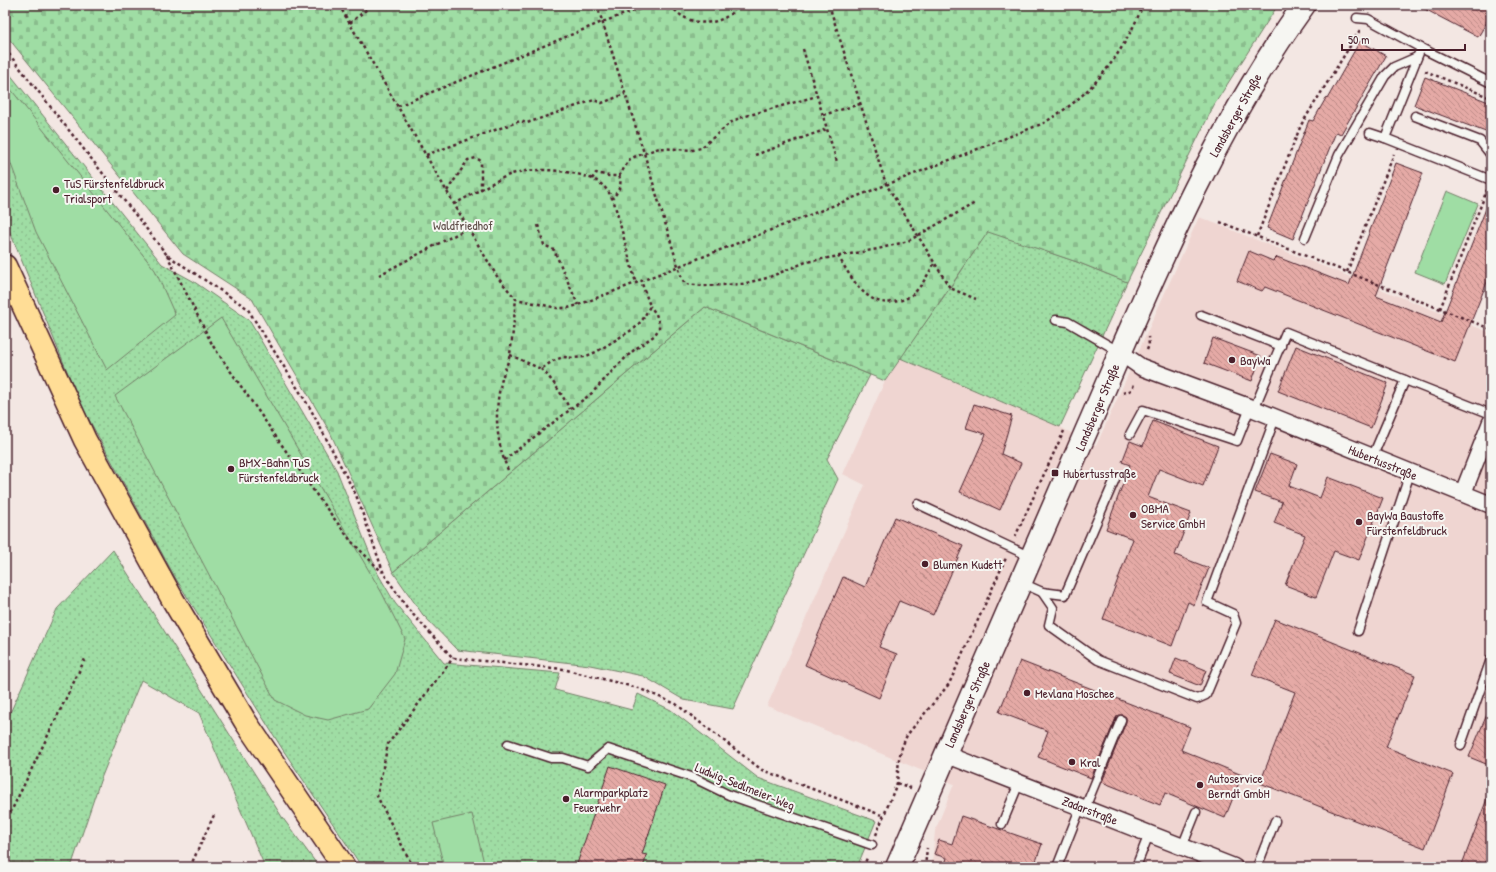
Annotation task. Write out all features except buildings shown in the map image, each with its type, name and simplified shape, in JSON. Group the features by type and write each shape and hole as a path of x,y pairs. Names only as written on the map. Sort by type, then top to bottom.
{"highway":[{"path":"5,266 86,440 173,600 245,721 344,867"}],"street":[{"name":"Landsberger Straße","path":"897,867 1136,314 1186,209 1232,118 1263,66 1304,5"},
{"name":"Hubertusstraße","path":"1120,352 1141,367 1252,408 1372,458 1491,505"},
{"path":"1463,494 1491,422"},
{"name":"Zadarstraße","path":"945,754 1234,867"}],"lane":[{"path":"1357,18 1368,19 1420,48 1491,83"},
{"path":"1385,138 1420,48"},
{"path":"1305,238 1339,155 1385,76 1394,67 1417,57"},
{"path":"1415,116 1480,141 1491,155"},
{"path":"1370,133 1385,138 1490,184"},
{"path":"1201,315 1281,346"},
{"path":"1056,320 1068,322 1120,352"},
{"path":"1130,434 1143,410 1237,441 1286,332 1491,414"},
{"path":"1372,458 1404,380"},
{"path":"1042,592 1053,608 1049,625 1098,660 1197,699 1206,695 1236,623 1233,614 1207,602 1275,418"},
{"path":"1358,631 1410,473"},
{"path":"1020,582 1042,592 1065,594 1115,479"},
{"path":"918,504 1032,557"},
{"path":"1461,744 1491,659"},
{"path":"1057,867 1121,720"},
{"name":"Ludwig-Sedlmeier-Weg","path":"508,744 551,758 563,758 588,766 608,749 694,778 730,795 872,845"},
{"path":"1002,824 1019,783"},
{"path":"1182,847 1196,812"},
{"path":"1257,867 1275,821"},
{"path":"1136,867 1149,834"}],"path":[{"path":"339,5 498,278 516,299 557,308 568,308 578,305 636,283 1044,123 1079,98 1102,75 1124,46 1143,5"},
{"path":"350,23 372,5"},
{"path":"597,5 682,279 686,284 704,286 735,284 767,278 806,262 878,249 918,236 975,203"},
{"path":"398,106 602,22 650,5"},
{"path":"671,5 675,11 686,19 700,23 714,22 727,17 738,5"},
{"path":"829,5 886,184 950,288 976,300"},
{"path":"1257,236 1301,125 1368,19"},
{"path":"5,49 167,255 213,346 318,497 351,541 384,574 408,609 453,658 563,669 638,688 676,704 762,770 884,816 897,783 899,759 902,747 908,735 949,684 1066,425"},
{"path":"803,49 837,162"},
{"path":"1413,67 1491,98"},
{"path":"426,155 520,121 527,123 594,100 602,103 625,94"},
{"path":"619,176 630,159 644,153 659,148 693,150 701,148 730,123 739,118 817,96"},
{"path":"823,115 860,104"},
{"path":"755,155 828,129"},
{"path":"1347,272 1398,144"},
{"path":"446,191 468,160 476,158 481,161 481,190"},
{"path":"454,204 508,175 522,171 558,171 592,179 603,185 610,192 636,283"},
{"path":"592,179 596,172 609,176 619,176"},
{"path":"612,198 620,186 621,181 619,176"},
{"path":"1440,309 1490,184"},
{"path":"1220,222 1491,329"},
{"path":"538,225 544,245 554,250 578,305"},
{"path":"379,275 468,228"},
{"path":"167,255 246,308 310,408 352,488 384,574"},
{"path":"838,256 853,281 861,290 870,298 879,302 889,303 900,301 912,294 922,283 934,264"},
{"path":"504,460 592,393 634,350 655,335 659,328 659,322 656,314 650,306 640,281"},
{"path":"508,470 499,442 496,418 497,400 501,382 510,355 516,299"},
{"path":"541,369 553,361 563,358 584,357 596,352 608,343 635,328 643,319 650,306"},
{"path":"1147,350 1149,345"},
{"path":"510,355 541,369 558,388 570,409"},
{"path":"1132,390 1134,384"},
{"path":"413,867 377,796 388,744 453,658"},
{"path":"5,824 85,659"},
{"path":"897,783 916,790"},
{"path":"190,867 214,813"}],"shaded area":[{"path":"1199,217 1491,333 1491,867 931,867 935,831 954,784 767,706 865,485 843,474 885,381 900,358 1060,427 1096,446"}],"green space":[{"name":"Waldfriedhof","path":"5,5 1278,5 1214,105 1127,282 1077,262 988,232 885,381 705,307 393,572 330,432 252,299 183,254 5,34"},
{"path":"5,68 162,264 193,281 249,320 337,471 378,574 395,603 444,663 560,673 555,690 632,710 638,694 671,710 758,778 876,821 857,867 362,867 283,750 176,579 81,405 5,220"},
{"name":"TuS Fürstenfeldbruck Trialsport","path":"5,82 155,270 175,315 107,370 36,232 5,148"},
{"path":"1447,191 1478,204 1445,284 1415,272"},
{"path":"988,231 1077,262 1127,282 1060,427 900,358 950,288"},
{"path":"705,307 870,375 827,459 838,479 733,709 684,700 643,676 590,665 457,650 423,615 393,572"},
{"name":"BMX-Bahn TuS Fürstenfeldbruck","path":"221,318 382,593 405,639 395,674 368,709 328,720 305,715 275,700 115,396"},
{"path":"113,550 282,817 319,867 265,867 199,713 141,680 100,781 71,867 5,867 5,724 57,609"},
{"path":"472,814 485,867 444,867 433,823"}],"place":[{"name":"TuS Fürstenfeldbruck Trialsport","path":"56,190"},
{"name":"BayWa","path":"1232,360"},
{"name":"BMX-Bahn TuS Fürstenfeldbruck","path":"231,469"},
{"name":"Hubertusstraße","path":"1055,473"},
{"name":"OBMA Service GmbH","path":"1133,515"},
{"name":"BayWa Baustoffe Fürstenfeldbruck","path":"1359,522"},
{"name":"Blumen Kudett","path":"925,564"},
{"name":"Mevlana Moschee","path":"1027,693"},
{"name":"Kral","path":"1072,762"},
{"name":"Autoservice Berndt GmbH","path":"1200,785"},
{"name":"Alarmparkplatz Feuerwehr","path":"566,799"}]}
